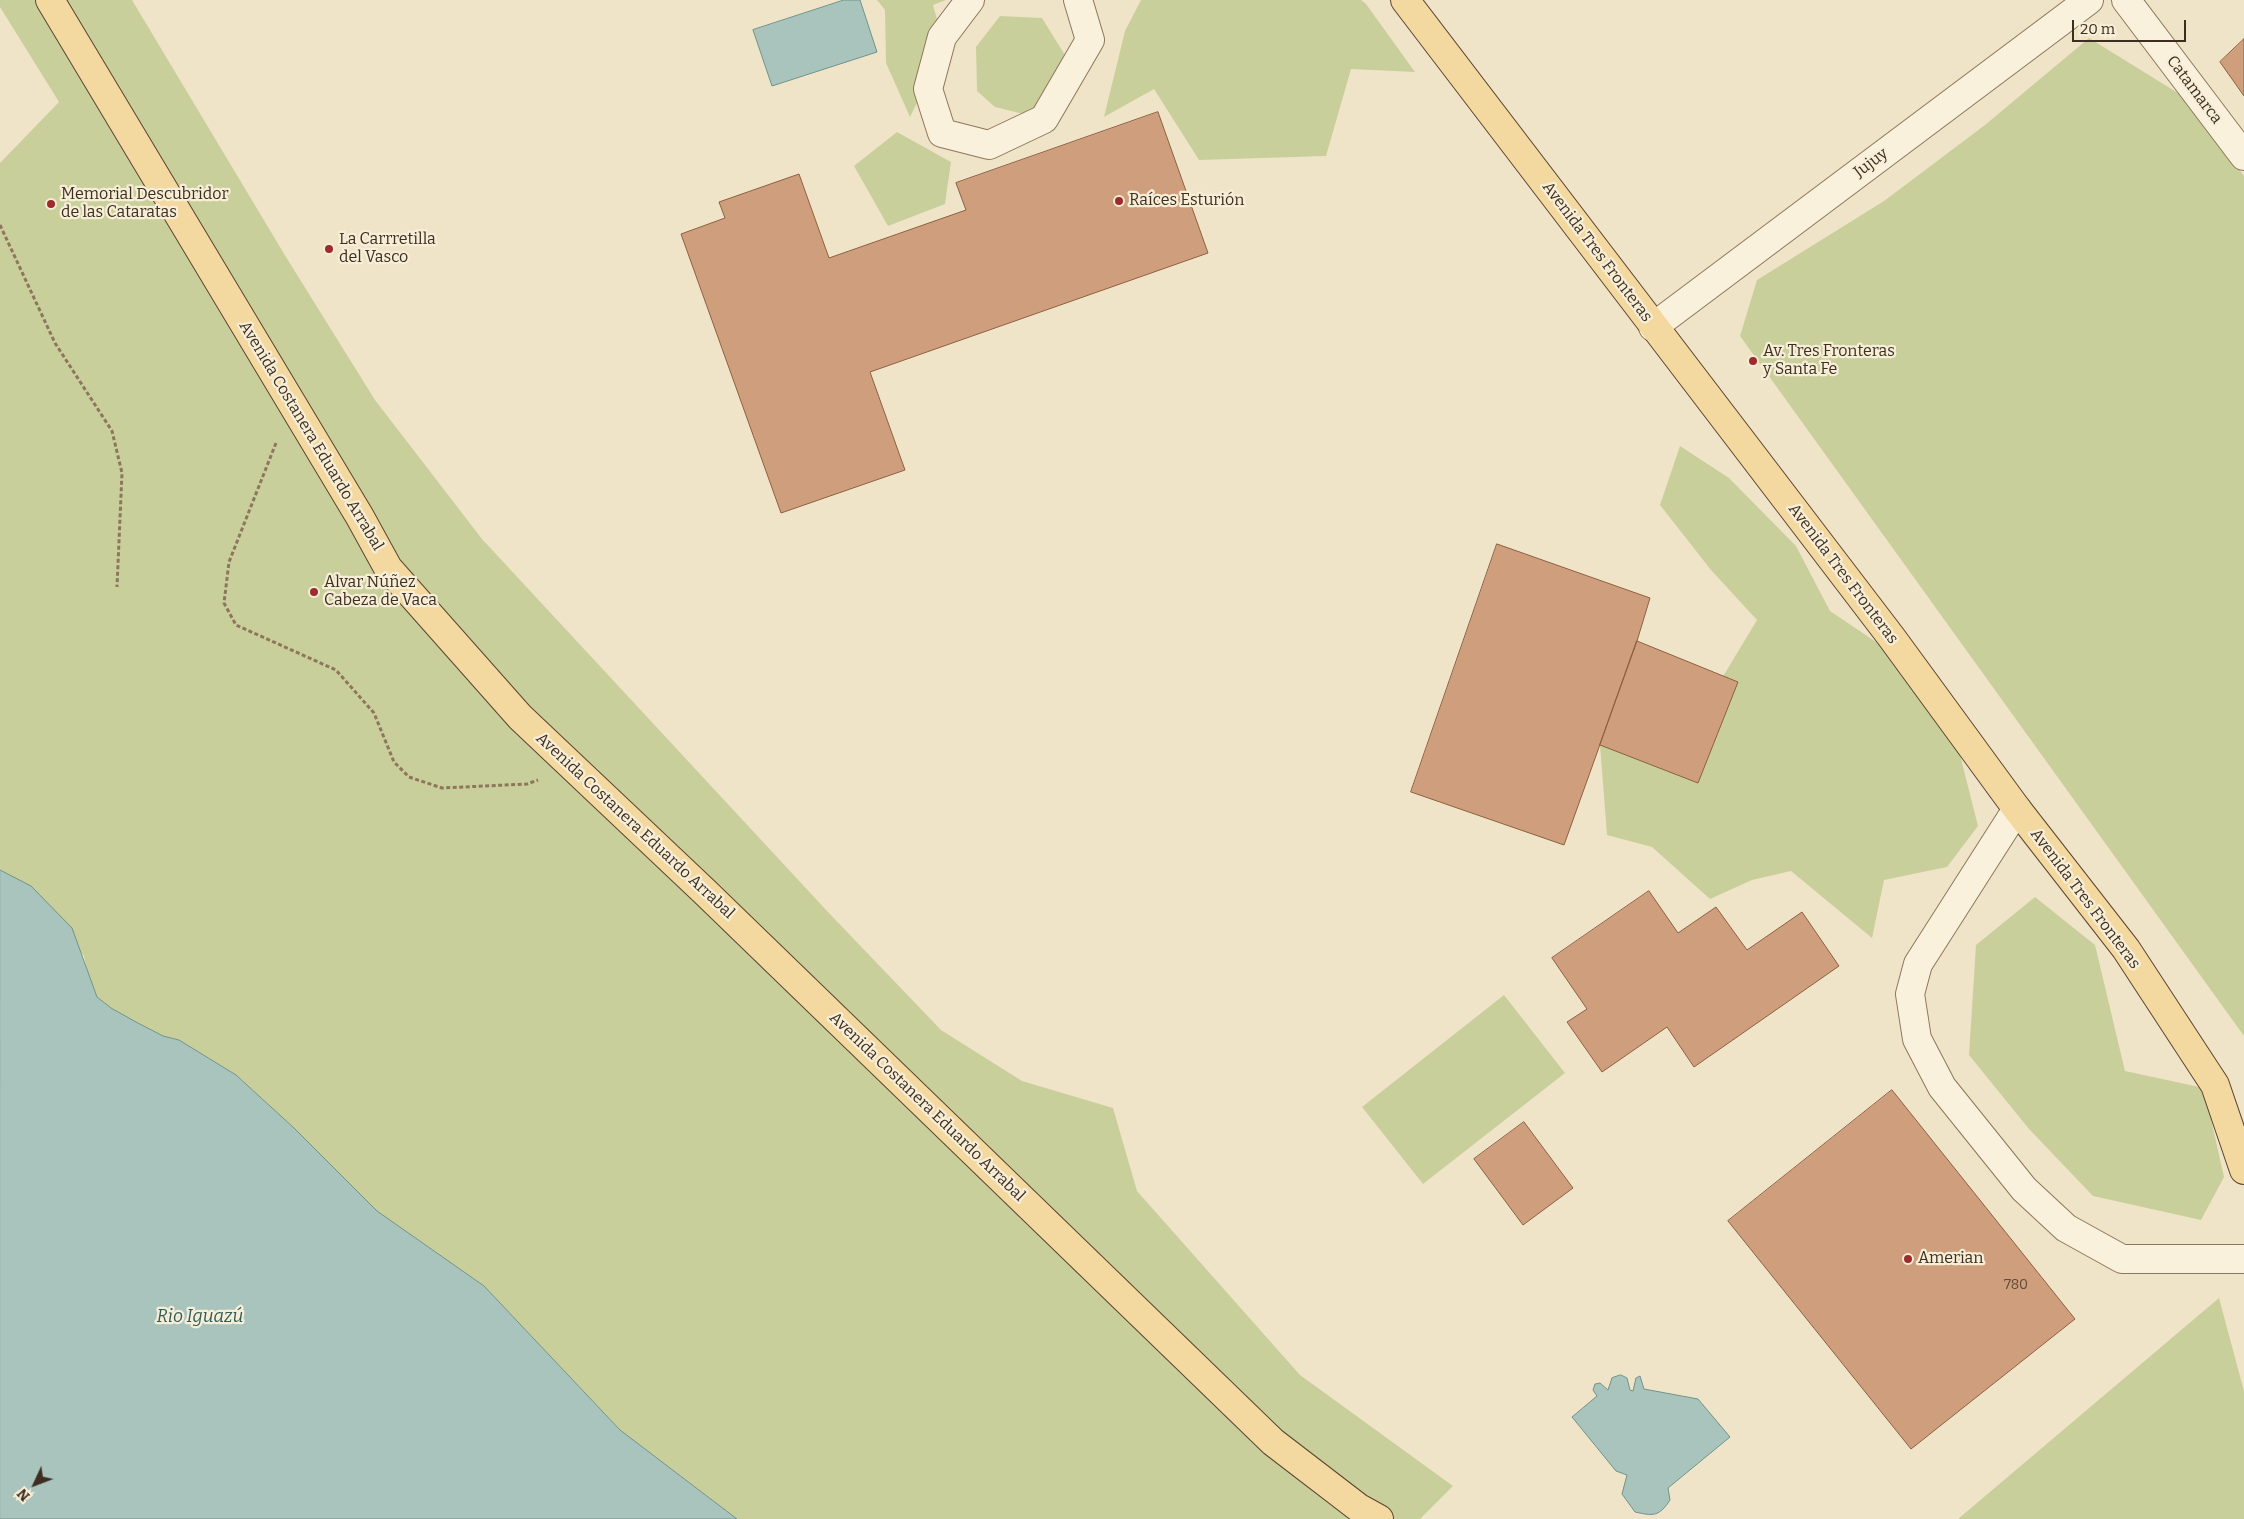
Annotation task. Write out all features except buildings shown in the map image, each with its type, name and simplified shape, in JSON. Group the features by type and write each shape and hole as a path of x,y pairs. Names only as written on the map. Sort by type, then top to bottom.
{"main road":[{"name":"Avenida Costanera Eduardo Arrabal","path":"50,0 292,403 388,568 520,717 705,892 1273,1442 1359,1508 1379,1519"},
{"name":"Avenida Tres Fronteras","path":"1405,0 1892,638 2017,810 2126,949 2215,1085 2244,1170"}],"street":[{"path":"970,0 942,37 928,89 942,133 989,145 1044,119 1090,40 1078,0"},
{"name":"Jujuy","path":"1654,327 2089,0"},
{"name":"Catamarca","path":"2126,0 2244,156"},
{"path":"2017,810 1918,964 1910,994 1917,1039 1942,1087 2024,1189 2066,1228 2122,1259 2244,1260"}],"path":[{"path":"0,225 55,343 112,432 122,473 117,587"},
{"path":"292,403 229,562 224,603 236,625 336,670 374,713 394,762 409,777 442,788 527,784 574,769"}],"green space":[{"path":"0,0 132,0 286,257 375,400 482,539 828,912 941,1030 1022,1081 1113,1108 1137,1191 1300,1375 1453,1486 1420,1519 737,1519 620,1430 484,1286 377,1211 294,1128 236,1075 179,1040 163,1036 111,1008 97,997 90,983 84,956 31,887 0,870 0,163 59,102 0,7"},
{"path":"877,0 946,0 933,5 942,37 932,73 910,117 886,63 885,10"},
{"path":"1141,0 1361,0 1366,4 1415,72 1351,69 1326,156 1199,160 1154,89 1104,117 1125,31"},
{"path":"1000,16 1042,18 1073,68 1044,119 995,107 977,91 976,47"},
{"path":"2089,38 2186,98 2244,176 2244,1036 1740,336 1757,280 1884,201 1985,125"},
{"path":"897,132 951,162 945,204 888,226 854,166"},
{"path":"1680,446 1729,478 1796,546 1830,611 1885,648 1955,735 1978,826 1947,867 1884,880 1872,938 1791,871 1752,880 1710,899 1652,847 1607,835 1600,745 1647,700 1719,683 1757,620 1711,570 1660,505"},
{"path":"2035,897 2095,945 2125,1071 2204,1088 2224,1177 2201,1220 2093,1196 2029,1129 1969,1055 1976,945"},
{"path":"1504,995 1565,1073 1423,1184 1362,1107"},
{"path":"2219,1298 2244,1391 2244,1519 1958,1519"}],"water":[{"path":"844,0 860,0 877,52 772,86 753,30"},
{"name":"Rio Iguazú","path":"0,870 31,886 72,928 97,997 111,1008 163,1036 179,1040 236,1075 294,1128 377,1211 484,1286 620,1430 737,1519 0,1519"},
{"path":"1621,1375 1627,1378 1630,1390 1633,1391 1636,1378 1640,1376 1644,1389 1698,1399 1730,1437 1668,1488 1670,1500 1662,1510 1655,1514 1635,1512 1622,1494 1627,1475 1616,1471 1572,1417 1597,1396 1593,1390 1595,1384 1600,1383 1608,1390 1612,1378"}],"place":[{"name":"Raíces Esturión","path":"1119,201"},
{"name":"Memorial Descubridor de las Cataratas","path":"51,204"},
{"name":"La Carrretilla del Vasco","path":"329,249"},
{"name":"Av. Tres Fronteras y Santa Fe","path":"1753,361"},
{"name":"Alvar Núñez Cabeza de Vaca","path":"314,592"},
{"name":"Amerian","path":"1908,1259"}]}
